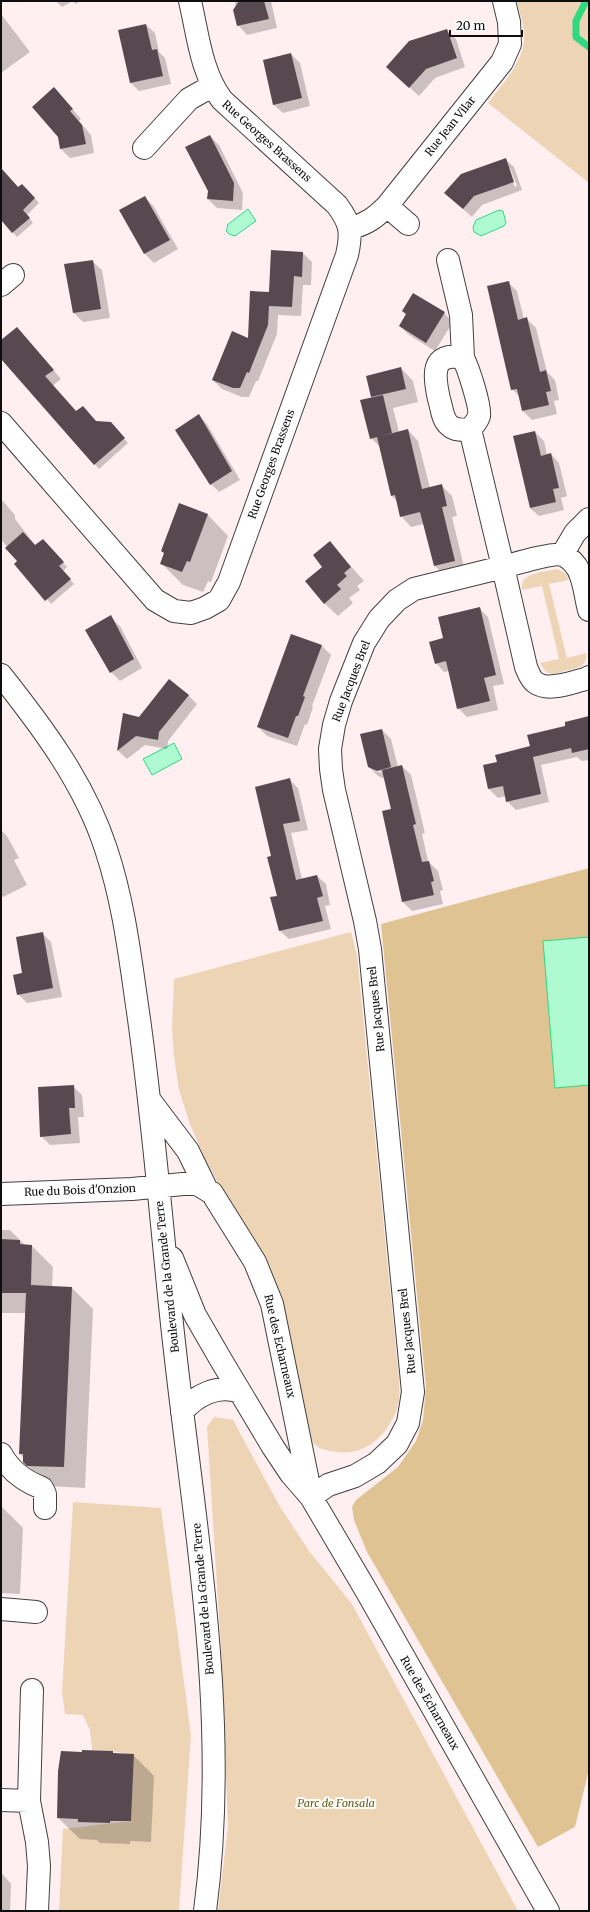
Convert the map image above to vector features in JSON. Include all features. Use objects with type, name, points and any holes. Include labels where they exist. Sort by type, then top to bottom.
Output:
[{"type":"street","name":"Rue Georges Brassens","points":[[1,423],[155,600],[174,610],[190,613],[205,608],[219,600],[229,582],[347,255],[351,228],[337,204],[222,100],[212,86],[206,69],[190,1]]},
{"type":"street","name":"Rue Jean Vilar","points":[[351,228],[364,225],[375,218],[387,206],[502,62],[510,44],[509,22],[504,1]]},
{"type":"street","points":[[144,148],[189,99],[212,86]]},
{"type":"street","points":[[387,206],[408,224]]},
{"type":"street","points":[[448,260],[461,315],[463,358],[467,366],[479,415],[476,423],[470,429],[458,430],[450,426],[444,419],[435,376],[436,367],[440,361],[448,357],[463,358]]},
{"type":"street","points":[[470,429],[526,667],[530,676],[536,683],[546,686],[557,686],[589,677]]},
{"type":"street","points":[[589,519],[575,533],[562,554],[571,559],[579,571],[589,610]]},
{"type":"street","name":"Rue Jacques Brel","points":[[311,1497],[328,1485],[355,1476],[376,1463],[397,1444],[408,1423],[413,1392],[370,949],[331,769],[330,749],[334,725],[341,702],[364,643],[378,618],[397,600],[414,589],[431,584],[562,554]]},
{"type":"street","name":"Boulevard de la Grande Terre","points":[[1,675],[54,744],[73,776],[105,845],[124,915],[151,1102],[158,1186],[182,1412],[206,1609],[214,1739],[213,1824],[205,1911]]},
{"type":"street","name":"Rue des Echarneaux","points":[[151,1102],[188,1151],[206,1188],[212,1193],[255,1262],[272,1304],[311,1497]]},
{"type":"street","points":[[158,1186],[197,1184],[206,1188]]},
{"type":"street","name":"Rue du Bois d'Onzion","points":[[1,1194],[158,1186]]},
{"type":"street","name":"Rue des Echarneaux","points":[[163,1236],[196,1315],[240,1392],[291,1474],[311,1497],[367,1592],[548,1911]]},
{"type":"street","points":[[182,1412],[189,1403],[200,1396],[219,1390],[230,1389],[240,1392]]},
{"type":"street","points":[[1,1454],[6,1463],[17,1475],[30,1484],[42,1488],[45,1494],[44,1508]]},
{"type":"street","points":[[1,1609],[36,1612]]},
{"type":"street","points":[[32,1690],[29,1801],[37,1842],[39,1866],[37,1911]]},
{"type":"street","points":[[1,1800],[29,1801]]},
{"type":"green space","points":[[517,1],[589,1],[589,183],[488,103],[513,70],[521,55],[524,42],[524,30]]},
{"type":"green space","points":[[557,569],[565,573],[569,580],[549,584],[567,658],[586,653],[586,659],[580,667],[553,674],[546,672],[540,663],[559,659],[542,586],[522,590],[522,584],[529,576],[540,572]]},
{"type":"green space","points":[[351,932],[357,955],[399,1380],[399,1399],[392,1420],[386,1430],[378,1438],[359,1450],[337,1452],[316,1446],[306,1435],[255,1252],[204,1157],[190,1124],[179,1090],[172,1029],[174,979]]},
{"type":"green space","name":"Parc de Fonsala","points":[[214,1417],[233,1420],[279,1505],[309,1551],[352,1604],[518,1911],[218,1911],[228,1826],[221,1648],[207,1427]]},
{"type":"green space","points":[[73,1502],[161,1508],[191,1735],[179,1911],[59,1911],[63,1829],[131,1821],[134,1755],[113,1751],[92,1750],[90,1730],[83,1715],[65,1714],[62,1692]]},
{"type":"shaded area","points":[[248,209],[256,221],[235,236],[229,234],[226,231],[227,225]]},
{"type":"shaded area","points":[[499,210],[503,211],[506,223],[504,226],[481,236],[474,232],[473,227],[476,220]]},
{"type":"shaded area","points":[[174,743],[182,759],[152,775],[143,759]]},
{"type":"shaded area","points":[[589,868],[589,1769],[575,1827],[538,1847],[367,1552],[354,1520],[352,1507],[356,1500],[398,1467],[416,1441],[423,1420],[426,1387],[381,924]]},
{"type":"shaded area","points":[[589,937],[589,1085],[555,1088],[543,941]]},
{"type":"building","points":[[239,1],[264,1],[269,19],[237,26],[233,10]]},
{"type":"building","points":[[146,24],[152,50],[157,49],[163,76],[130,83],[118,30]]},
{"type":"building","points":[[447,29],[457,58],[426,69],[409,88],[386,67],[409,41]]},
{"type":"building","points":[[291,53],[302,98],[273,105],[263,60]]},
{"type":"building","points":[[54,87],[73,109],[70,111],[82,125],[86,144],[60,149],[58,137],[32,107]]},
{"type":"building","points":[[210,135],[234,183],[233,201],[207,199],[208,191],[185,147]]},
{"type":"building","points":[[506,158],[514,182],[474,196],[463,209],[444,193],[461,174]]},
{"type":"building","points":[[1,168],[18,187],[22,184],[35,198],[23,210],[30,218],[12,233],[1,220]]},
{"type":"building","points":[[145,196],[170,240],[144,254],[119,210]]},
{"type":"building","points":[[271,250],[303,252],[302,277],[294,276],[292,307],[269,306],[268,325],[249,373],[247,372],[240,388],[233,388],[212,380],[232,331],[248,338],[250,291],[269,292]]},
{"type":"building","points":[[93,260],[101,309],[73,313],[64,264]]},
{"type":"building","points":[[509,281],[518,320],[527,317],[540,372],[546,370],[551,391],[546,392],[549,405],[522,411],[517,389],[511,390],[487,286]]},
{"type":"building","points":[[413,293],[445,312],[426,343],[399,326],[406,314],[402,311]]},
{"type":"building","points":[[17,327],[54,370],[45,376],[76,411],[83,406],[96,421],[111,422],[125,438],[94,465],[1,359],[1,340]]},
{"type":"building","points":[[401,367],[406,389],[371,397],[366,376]]},
{"type":"building","points":[[383,395],[392,433],[378,437],[408,429],[422,489],[442,484],[447,506],[442,507],[455,561],[434,566],[420,512],[400,517],[395,495],[391,496],[377,437],[370,439],[360,400]]},
{"type":"building","points":[[199,414],[232,471],[210,485],[175,430]]},
{"type":"building","points":[[535,431],[541,456],[551,453],[559,488],[553,489],[556,502],[530,508],[513,436]]},
{"type":"building","points":[[179,503],[208,514],[190,562],[187,561],[182,572],[160,564],[164,553],[161,551]]},
{"type":"building","points":[[23,532],[35,545],[43,539],[64,562],[59,566],[71,579],[45,601],[14,564],[17,561],[5,548]]},
{"type":"building","points":[[330,541],[351,567],[344,573],[347,576],[337,585],[341,589],[324,604],[305,581],[322,567],[313,555]]},
{"type":"building","points":[[480,607],[496,675],[484,678],[490,701],[457,709],[446,661],[435,664],[429,642],[443,638],[438,617]]},
{"type":"building","points":[[111,615],[134,659],[110,673],[85,630]]},
{"type":"building","points":[[291,634],[322,645],[303,696],[305,697],[288,738],[257,727]]},
{"type":"building","points":[[169,679],[189,695],[159,732],[158,740],[136,736],[117,751],[123,713],[139,717]]},
{"type":"building","points":[[589,716],[589,749],[572,753],[571,748],[533,757],[541,794],[506,802],[503,786],[488,789],[483,765],[497,762],[495,755],[530,746],[527,735],[565,726],[565,722]]},
{"type":"building","points":[[382,729],[391,767],[377,771],[368,767],[360,734]]},
{"type":"building","points":[[402,765],[416,824],[413,825],[422,862],[429,861],[434,881],[431,882],[434,895],[402,902],[382,811],[391,809],[382,770]]},
{"type":"building","points":[[290,778],[300,821],[283,824],[296,880],[317,875],[323,896],[317,898],[323,921],[279,931],[270,897],[277,896],[267,857],[271,856],[255,787]]},
{"type":"building","points":[[43,932],[53,988],[17,995],[13,975],[22,973],[16,937]]},
{"type":"building","points":[[74,1085],[75,1108],[69,1108],[71,1134],[40,1137],[38,1087]]},
{"type":"building","points":[[1,1239],[20,1240],[20,1244],[32,1245],[31,1285],[72,1287],[64,1467],[27,1466],[23,1462],[23,1454],[19,1454],[26,1293],[1,1293]]},
{"type":"building","points":[[82,1750],[113,1751],[113,1753],[134,1754],[131,1821],[110,1821],[110,1823],[78,1822],[78,1819],[57,1818],[58,1771],[61,1751],[82,1752]]},
{"type":"waterway","points":[[586,1],[576,21],[576,37],[589,47]]}]
